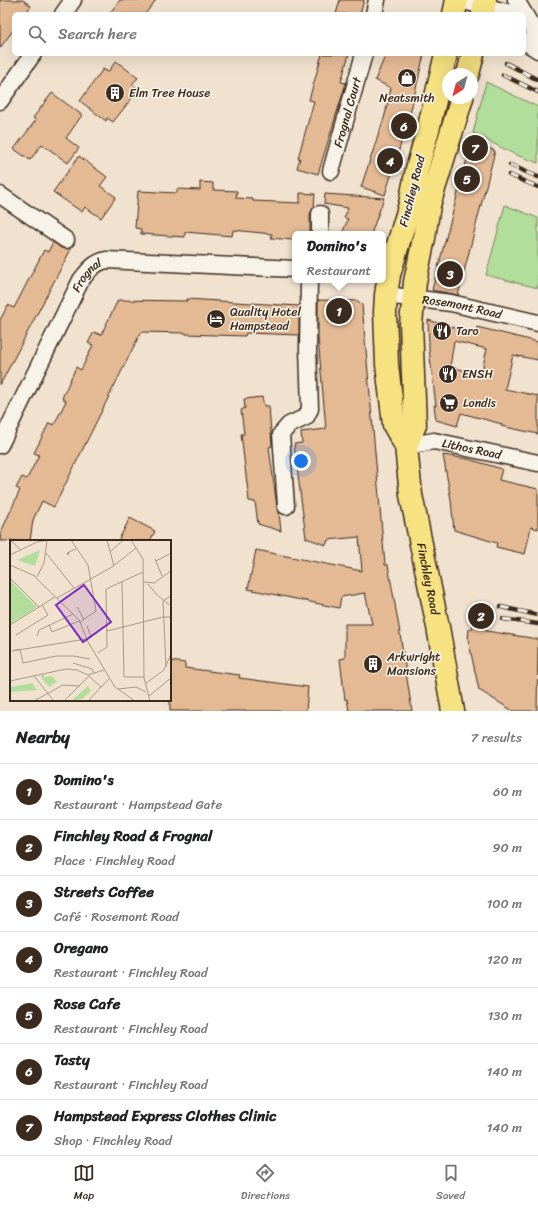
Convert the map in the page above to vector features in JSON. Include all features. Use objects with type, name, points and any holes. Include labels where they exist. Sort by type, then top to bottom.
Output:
[{"type":"highway","points":[[455,12],[459,0]]},
{"type":"highway","name":"Finchley Road","points":[[446,56],[429,126],[417,168],[410,204],[386,282],[387,364],[394,425],[406,446],[411,495],[453,711]]},
{"type":"highway","points":[[470,68],[472,56]]},
{"type":"highway","name":"Finchley Road","points":[[406,446],[415,426],[411,324],[412,298],[430,205],[460,104]]},
{"type":"street","points":[[64,12],[73,0]]},
{"type":"street","points":[[374,12],[377,0]]},
{"type":"street","points":[[459,0],[480,8],[503,12]]},
{"type":"street","points":[[516,0],[521,12]]},
{"type":"street","points":[[529,31],[538,50]]},
{"type":"street","points":[[0,101],[32,56]]},
{"type":"street","name":"Frognal Court","points":[[331,171],[363,56]]},
{"type":"street","points":[[0,195],[66,240]]},
{"type":"street","points":[[320,214],[320,231]]},
{"type":"street","name":"Frognal","points":[[0,445],[81,280],[98,262],[106,260],[292,269]]},
{"type":"street","name":"Rosemont Road","points":[[386,282],[412,298],[451,303],[538,323]]},
{"type":"street","points":[[286,506],[281,434],[289,425],[306,417],[310,409],[308,350],[309,283]]},
{"type":"street","name":"Lithos Road","points":[[406,446],[434,441],[538,463]]},
{"type":"green space","points":[[486,82],[538,107],[538,163],[514,154],[473,133]]},
{"type":"green space","points":[[505,205],[538,218],[538,288],[486,275]]},
{"type":"building","points":[[0,0],[23,0],[31,6],[26,12],[12,12],[12,32],[0,48]]},
{"type":"building","points":[[120,0],[156,0],[147,12],[111,12]]},
{"type":"building","points":[[340,0],[364,0],[361,12],[337,12]]},
{"type":"building","points":[[321,56],[348,56],[341,82],[346,83],[318,174],[297,168],[300,158],[298,158],[314,101],[309,100]]},
{"type":"building","points":[[385,56],[424,56],[410,114],[385,195],[361,187],[385,115],[391,88],[375,80]]},
{"type":"building","name":"Elm Tree House","points":[[116,61],[138,78],[132,84],[139,89],[113,122],[107,118],[106,121],[80,101],[103,69],[108,72]]},
{"type":"building","points":[[52,93],[82,115],[66,138],[79,148],[68,163],[42,144],[30,160],[14,149],[36,120],[33,118]]},
{"type":"building","points":[[472,140],[495,151],[458,295],[432,290]]},
{"type":"building","points":[[79,156],[107,177],[100,186],[116,197],[101,218],[85,207],[82,212],[53,192]]},
{"type":"building","points":[[200,182],[213,183],[213,190],[237,191],[236,198],[253,199],[253,201],[300,203],[300,193],[315,194],[314,207],[310,214],[310,231],[292,231],[292,240],[271,238],[272,234],[233,230],[232,236],[185,232],[185,237],[141,234],[141,229],[135,228],[138,191],[177,193],[177,189],[200,190]]},
{"type":"building","points":[[325,194],[384,198],[372,231],[343,231],[348,219],[344,218],[348,208],[324,204]]},
{"type":"building","points":[[53,242],[61,248],[71,249],[0,385],[0,320],[8,305],[14,308],[44,250],[48,252]]},
{"type":"building","points":[[187,299],[299,306],[299,335],[246,333],[245,336],[141,332],[54,507],[42,501],[33,520],[30,540],[0,541],[1,532],[20,490],[16,488],[22,477],[27,479],[39,455],[34,453],[49,423],[54,425],[66,401],[62,398],[76,367],[81,370],[93,345],[88,343],[94,332],[101,335],[118,300],[187,301]]},
{"type":"building","points":[[318,300],[358,301],[362,305],[385,565],[388,565],[412,711],[349,711],[347,699],[345,700],[340,659],[345,658],[345,624],[372,624],[365,593],[341,597],[339,608],[248,589],[256,550],[362,571],[359,537],[328,540],[326,545],[306,538],[294,444],[302,443],[301,432],[326,429],[318,338]]},
{"type":"building","points":[[428,320],[475,334],[477,327],[538,342],[538,360],[513,355],[505,389],[538,396],[538,434],[501,426],[502,424],[461,413],[457,426],[436,420],[434,405],[436,406],[429,349]],"holes":[[[454,341],[487,349],[481,374],[450,367]]]},
{"type":"building","points":[[262,397],[264,406],[269,406],[272,446],[269,447],[281,531],[258,524],[255,502],[249,501],[241,434],[244,434],[241,410],[245,408],[244,399]]},
{"type":"building","points":[[443,455],[468,459],[502,469],[499,480],[538,489],[538,529],[531,527],[525,554],[496,547],[497,543],[454,530],[451,500]]},
{"type":"building","points":[[130,518],[155,531],[150,540],[119,540]]},
{"type":"building","points":[[475,602],[491,605],[486,631],[538,639],[537,711],[513,711],[479,690],[468,639],[469,629],[472,629]]},
{"type":"building","points":[[171,661],[185,663],[185,668],[240,675],[239,678],[308,687],[306,711],[170,711]]},
{"type":"railway","points":[[506,63],[538,80]]},
{"type":"railway","points":[[503,75],[538,92]]},
{"type":"railway","points":[[510,165],[538,177]]},
{"type":"railway","points":[[509,175],[538,187]]},
{"type":"railway","points":[[501,607],[538,615]]},
{"type":"railway","points":[[503,619],[538,624]]},
{"type":"place","name":"Neatsmith","points":[[407,78]]},
{"type":"place","name":"Elm Tree House","points":[[115,93]]},
{"type":"place","name":"Tasty","points":[[404,126]]},
{"type":"place","name":"Hampstead Express Clothes Clinic","points":[[475,148]]},
{"type":"place","name":"Oregano","points":[[390,161]]},
{"type":"place","name":"Rose Cafe","points":[[467,179]]},
{"type":"place","name":"Streets Coffee","points":[[450,274]]},
{"type":"place","name":"Domino's","points":[[339,311]]},
{"type":"place","name":"Quality Hotel Hampstead","points":[[216,319]]},
{"type":"place","name":"Taro","points":[[442,331]]},
{"type":"place","name":"ENSH","points":[[448,374]]},
{"type":"place","name":"Londis","points":[[449,403]]},
{"type":"place","name":"Finchley Road & Frognal","points":[[481,616]]},
{"type":"place","name":"Arkwright Mansions","points":[[373,664]]}]
